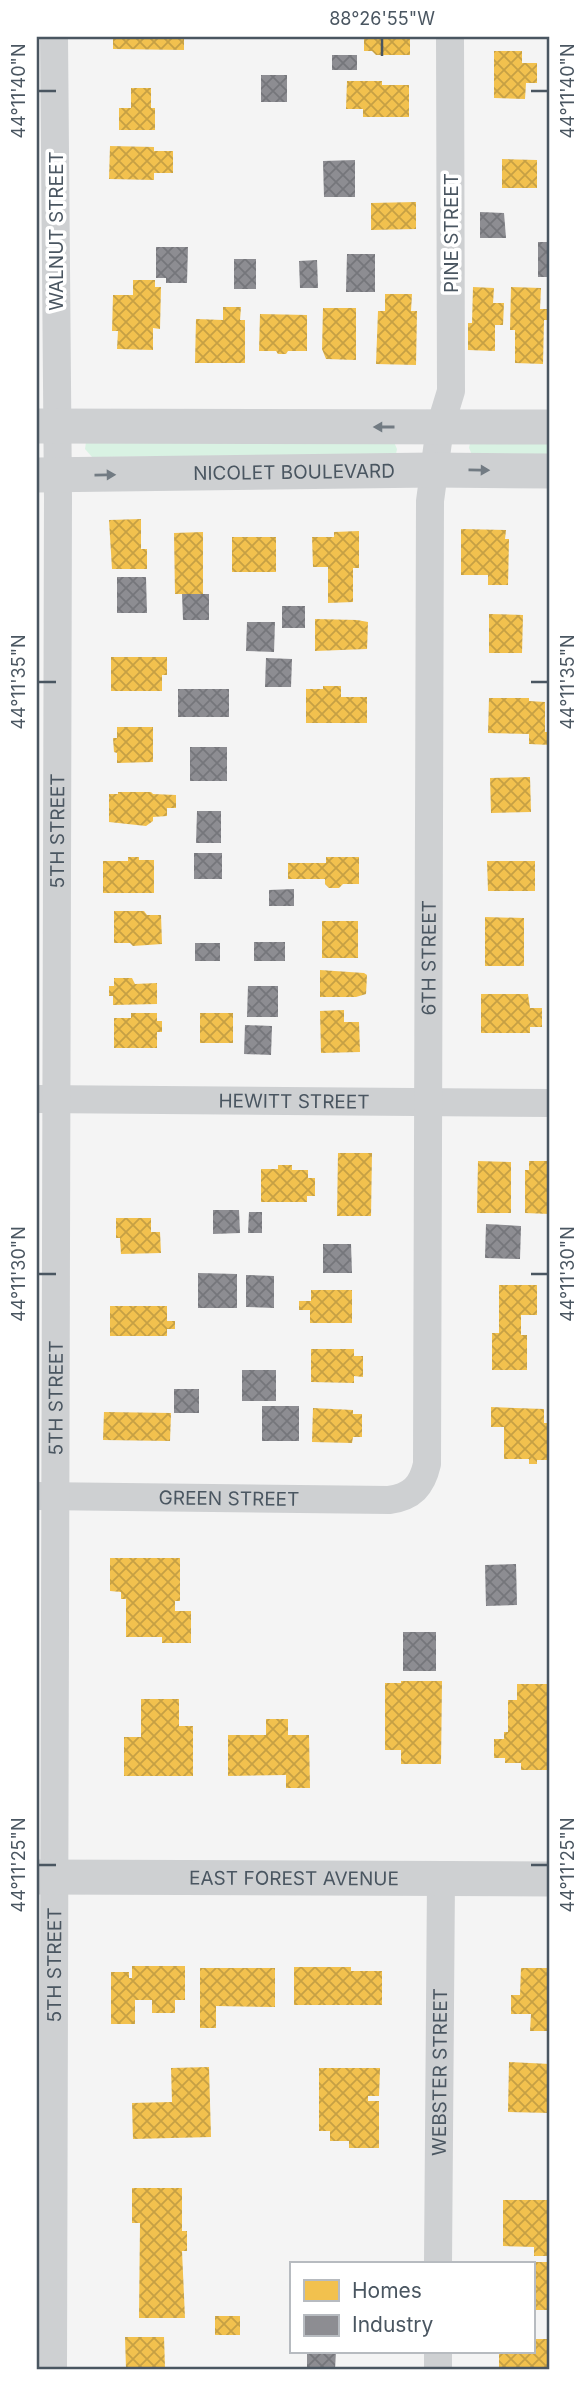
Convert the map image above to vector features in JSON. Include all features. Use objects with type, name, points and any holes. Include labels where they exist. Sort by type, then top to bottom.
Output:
[{"type":"street","name":"WALNUT STREET","points":[[47,426],[54,37]]},
{"type":"street","name":"PINE STREET","points":[[440,427],[451,391],[450,37]]},
{"type":"street","points":[[47,426],[550,427]]},
{"type":"street","name":"5TH STREET","points":[[47,426],[46,1877],[53,2369]]},
{"type":"street","name":"6TH STREET","points":[[418,1488],[424,1478],[427,1464],[430,501],[440,427]]},
{"type":"street","name":"NICOLET BOULEVARD","points":[[47,476],[433,470],[550,471]]},
{"type":"street","name":"HEWITT STREET","points":[[47,1099],[550,1103]]},
{"type":"street","name":"GREEN STREET","points":[[46,1496],[389,1500],[401,1498],[418,1488]]},
{"type":"street","name":"EAST FOREST AVENUE","points":[[46,1877],[550,1879]]},
{"type":"street","name":"WEBSTER STREET","points":[[438,2262],[441,1879]]},
{"type":"green space","points":[[550,439],[550,458],[472,455],[469,448],[470,443]]},
{"type":"green space","points":[[86,442],[394,442],[397,449],[396,454],[92,457],[85,449]]},
{"type":"building: Homes","points":[[113,37],[184,37],[184,50],[113,49]]},
{"type":"building: Homes","points":[[364,37],[410,37],[410,55],[376,55],[372,51],[364,51]]},
{"type":"building: Homes","points":[[494,51],[522,51],[522,63],[537,63],[537,83],[526,83],[525,99],[494,98]]},
{"type":"building: Homes","points":[[347,81],[382,81],[382,85],[409,85],[409,117],[363,117],[363,109],[346,109]]},
{"type":"building: Homes","points":[[131,88],[151,88],[155,130],[119,130],[119,108],[131,108]]},
{"type":"building: Homes","points":[[110,146],[154,147],[154,151],[173,151],[173,173],[154,173],[154,180],[109,179]]},
{"type":"building: Homes","points":[[502,159],[537,160],[537,188],[502,188]]},
{"type":"building: Homes","points":[[416,202],[416,229],[371,230],[371,203]]},
{"type":"building: Homes","points":[[133,280],[155,280],[155,287],[161,287],[160,329],[153,328],[153,350],[117,349],[118,331],[112,331],[113,295],[133,295]]},
{"type":"building: Homes","points":[[473,287],[494,288],[493,303],[504,303],[503,325],[495,325],[495,351],[468,350],[468,323],[472,323]]},
{"type":"building: Homes","points":[[511,287],[541,288],[540,309],[549,309],[549,320],[544,320],[543,364],[515,363],[515,330],[510,330]]},
{"type":"building: Homes","points":[[385,294],[412,294],[411,311],[417,311],[416,365],[376,364],[378,311],[385,311]]},
{"type":"building: Homes","points":[[223,307],[241,307],[240,320],[245,320],[245,363],[195,363],[196,319],[223,320]]},
{"type":"building: Homes","points":[[323,308],[356,308],[356,360],[326,359],[322,349]]},
{"type":"building: Homes","points":[[260,314],[307,315],[307,351],[278,354],[276,351],[259,351]]},
{"type":"building: Homes","points":[[141,519],[141,549],[147,549],[147,569],[112,569],[109,520]]},
{"type":"building: Homes","points":[[461,529],[506,530],[505,539],[509,539],[508,585],[488,585],[488,575],[461,575]]},
{"type":"building: Homes","points":[[359,531],[359,568],[353,568],[353,602],[328,603],[328,567],[313,567],[312,537],[334,537],[334,532]]},
{"type":"building: Homes","points":[[203,532],[203,594],[175,594],[174,533]]},
{"type":"building: Homes","points":[[232,537],[276,537],[276,572],[232,572]]},
{"type":"building: Homes","points":[[489,614],[523,615],[522,653],[489,653]]},
{"type":"building: Homes","points":[[315,619],[368,622],[367,649],[315,651]]},
{"type":"building: Homes","points":[[111,657],[167,657],[167,675],[162,675],[162,691],[111,691]]},
{"type":"building: Homes","points":[[323,686],[341,686],[341,697],[367,697],[367,723],[306,723],[306,689],[323,689]]},
{"type":"building: Homes","points":[[489,698],[529,698],[529,701],[545,702],[545,732],[550,732],[550,745],[529,744],[529,734],[488,733]]},
{"type":"building: Homes","points":[[117,727],[153,727],[153,762],[117,763],[113,738],[117,738]]},
{"type":"building: Homes","points":[[530,777],[531,812],[491,813],[490,778]]},
{"type":"building: Homes","points":[[118,792],[176,795],[176,808],[167,808],[167,816],[153,817],[153,821],[146,826],[109,822],[109,794]]},
{"type":"building: Homes","points":[[128,857],[154,860],[154,893],[103,893],[103,861],[128,861]]},
{"type":"building: Homes","points":[[326,857],[359,857],[359,884],[343,884],[339,888],[329,888],[325,879],[288,879],[288,863],[326,863]]},
{"type":"building: Homes","points":[[487,861],[535,861],[535,891],[488,891]]},
{"type":"building: Homes","points":[[114,911],[144,911],[147,915],[161,915],[162,944],[133,946],[130,943],[114,943]]},
{"type":"building: Homes","points":[[485,917],[524,918],[524,966],[485,966]]},
{"type":"building: Homes","points":[[322,921],[358,921],[358,958],[322,958]]},
{"type":"building: Homes","points":[[320,970],[364,973],[367,975],[366,994],[356,997],[320,997]]},
{"type":"building: Homes","points":[[114,978],[132,978],[135,984],[157,983],[157,1004],[113,1005],[109,986],[114,986]]},
{"type":"building: Homes","points":[[481,994],[528,994],[530,1008],[542,1008],[542,1027],[530,1027],[530,1033],[481,1033]]},
{"type":"building: Homes","points":[[344,1010],[344,1022],[359,1022],[360,1052],[321,1053],[320,1011]]},
{"type":"building: Homes","points":[[131,1013],[157,1013],[157,1021],[162,1021],[162,1032],[157,1032],[157,1048],[114,1048],[114,1018],[131,1018]]},
{"type":"building: Homes","points":[[200,1013],[233,1013],[233,1043],[200,1043]]},
{"type":"building: Homes","points":[[338,1153],[372,1153],[371,1216],[337,1216]]},
{"type":"building: Homes","points":[[478,1161],[511,1162],[511,1213],[477,1213]]},
{"type":"building: Homes","points":[[529,1161],[550,1161],[550,1214],[525,1213],[525,1170],[529,1170]]},
{"type":"building: Homes","points":[[278,1165],[292,1165],[292,1170],[308,1170],[308,1178],[315,1178],[315,1196],[307,1196],[307,1202],[261,1202],[261,1169],[278,1169]]},
{"type":"building: Homes","points":[[116,1218],[151,1218],[151,1232],[160,1232],[161,1253],[121,1254],[120,1238],[116,1238]]},
{"type":"building: Homes","points":[[499,1285],[537,1285],[537,1315],[521,1315],[521,1335],[527,1335],[527,1370],[492,1370],[492,1333],[499,1333]]},
{"type":"building: Homes","points":[[311,1290],[352,1290],[352,1323],[310,1323],[310,1310],[299,1310],[299,1301],[311,1301]]},
{"type":"building: Homes","points":[[110,1306],[167,1306],[167,1321],[175,1321],[175,1329],[167,1329],[167,1336],[110,1336]]},
{"type":"building: Homes","points":[[311,1349],[354,1349],[354,1356],[363,1356],[363,1377],[354,1376],[354,1383],[311,1382]]},
{"type":"building: Homes","points":[[491,1407],[544,1409],[544,1423],[550,1423],[550,1460],[537,1460],[537,1464],[529,1464],[529,1459],[504,1459],[504,1427],[491,1427]]},
{"type":"building: Homes","points":[[313,1408],[353,1410],[353,1414],[362,1414],[362,1437],[353,1437],[352,1443],[312,1442]]},
{"type":"building: Homes","points":[[104,1412],[171,1413],[170,1441],[103,1440]]},
{"type":"building: Homes","points":[[110,1558],[180,1558],[180,1601],[175,1601],[175,1611],[191,1611],[191,1643],[162,1643],[162,1637],[126,1637],[126,1599],[121,1599],[121,1592],[110,1591]]},
{"type":"building: Homes","points":[[442,1681],[441,1764],[401,1764],[401,1750],[385,1750],[385,1683]]},
{"type":"building: Homes","points":[[517,1684],[550,1684],[550,1770],[521,1770],[521,1763],[505,1763],[505,1758],[494,1758],[494,1739],[504,1739],[504,1732],[508,1732],[508,1700],[517,1700]]},
{"type":"building: Homes","points":[[141,1699],[179,1699],[179,1726],[193,1726],[193,1776],[124,1776],[124,1737],[141,1737]]},
{"type":"building: Homes","points":[[266,1719],[288,1719],[288,1735],[309,1735],[310,1788],[286,1788],[286,1775],[228,1776],[228,1735],[266,1735]]},
{"type":"building: Homes","points":[[132,1966],[185,1966],[185,2000],[175,2000],[175,2013],[152,2013],[152,2000],[135,2000],[135,2024],[111,2024],[111,1972],[129,1972],[129,1978],[132,1978]]},
{"type":"building: Homes","points":[[294,1967],[351,1967],[351,1971],[382,1971],[382,2005],[294,2005]]},
{"type":"building: Homes","points":[[200,1968],[275,1968],[275,2007],[216,2006],[216,2028],[200,2028]]},
{"type":"building: Homes","points":[[521,1968],[550,1968],[550,2031],[530,2031],[531,2014],[511,2014],[511,1995],[520,1995]]},
{"type":"building: Homes","points":[[509,2062],[550,2064],[550,2113],[508,2112]]},
{"type":"building: Homes","points":[[209,2067],[211,2137],[133,2139],[132,2103],[172,2102],[171,2068]]},
{"type":"building: Homes","points":[[319,2068],[380,2068],[379,2096],[368,2096],[368,2101],[379,2101],[379,2148],[349,2148],[349,2141],[330,2141],[330,2131],[319,2131]]},
{"type":"building: Homes","points":[[132,2188],[182,2188],[182,2231],[187,2231],[187,2251],[182,2251],[185,2318],[139,2318],[140,2223],[132,2223]]},
{"type":"building: Homes","points":[[503,2200],[550,2200],[549,2256],[534,2256],[534,2247],[503,2246]]},
{"type":"building: Homes","points":[[534,2262],[550,2262],[550,2310],[534,2310]]},
{"type":"building: Homes","points":[[215,2316],[240,2316],[240,2335],[215,2335]]},
{"type":"building: Homes","points":[[125,2337],[164,2337],[165,2369],[126,2369]]},
{"type":"building: Homes","points":[[534,2339],[550,2339],[550,2369],[499,2369],[499,2354],[534,2354]]},
{"type":"building: Industry","points":[[332,55],[357,55],[357,70],[332,70]]},
{"type":"building: Industry","points":[[261,75],[287,75],[287,102],[261,102]]},
{"type":"building: Industry","points":[[355,160],[355,197],[324,197],[323,161]]},
{"type":"building: Industry","points":[[480,212],[504,213],[506,238],[480,238]]},
{"type":"building: Industry","points":[[538,242],[550,242],[550,277],[538,277]]},
{"type":"building: Industry","points":[[156,247],[188,247],[187,283],[166,283],[166,278],[156,278]]},
{"type":"building: Industry","points":[[347,254],[375,254],[375,292],[346,292]]},
{"type":"building: Industry","points":[[234,259],[256,259],[256,289],[234,289]]},
{"type":"building: Industry","points":[[317,260],[318,288],[300,288],[299,261]]},
{"type":"building: Industry","points":[[117,577],[146,577],[147,613],[117,613]]},
{"type":"building: Industry","points":[[182,594],[209,594],[209,620],[183,620]]},
{"type":"building: Industry","points":[[282,606],[305,606],[305,628],[282,628]]},
{"type":"building: Industry","points":[[247,622],[275,622],[274,652],[246,651]]},
{"type":"building: Industry","points":[[266,658],[292,659],[291,687],[265,687]]},
{"type":"building: Industry","points":[[178,689],[229,689],[229,717],[178,717]]},
{"type":"building: Industry","points":[[190,747],[227,747],[227,781],[190,781]]},
{"type":"building: Industry","points":[[197,811],[221,811],[221,843],[196,843]]},
{"type":"building: Industry","points":[[194,853],[222,853],[222,879],[194,879]]},
{"type":"building: Industry","points":[[294,889],[294,906],[269,906],[269,890]]},
{"type":"building: Industry","points":[[254,942],[285,942],[285,961],[254,961]]},
{"type":"building: Industry","points":[[195,943],[220,943],[220,961],[195,961]]},
{"type":"building: Industry","points":[[248,986],[278,986],[278,1017],[247,1017]]},
{"type":"building: Industry","points":[[245,1025],[272,1026],[271,1055],[244,1054]]},
{"type":"building: Industry","points":[[213,1210],[239,1210],[240,1233],[213,1234]]},
{"type":"building: Industry","points":[[249,1212],[262,1212],[262,1233],[248,1233]]},
{"type":"building: Industry","points":[[486,1224],[521,1226],[520,1259],[485,1258]]},
{"type":"building: Industry","points":[[323,1244],[351,1244],[352,1273],[323,1273]]},
{"type":"building: Industry","points":[[198,1273],[237,1274],[237,1308],[198,1308]]},
{"type":"building: Industry","points":[[246,1275],[274,1276],[274,1308],[246,1307]]},
{"type":"building: Industry","points":[[242,1370],[276,1370],[276,1401],[242,1401]]},
{"type":"building: Industry","points":[[174,1389],[199,1389],[199,1413],[174,1413]]},
{"type":"building: Industry","points":[[262,1406],[299,1406],[299,1441],[262,1441]]},
{"type":"building: Industry","points":[[516,1564],[517,1605],[486,1606],[485,1565]]},
{"type":"building: Industry","points":[[403,1632],[436,1632],[436,1671],[403,1671]]},
{"type":"building: Industry","points":[[307,2354],[336,2354],[335,2369],[307,2369]]}]
